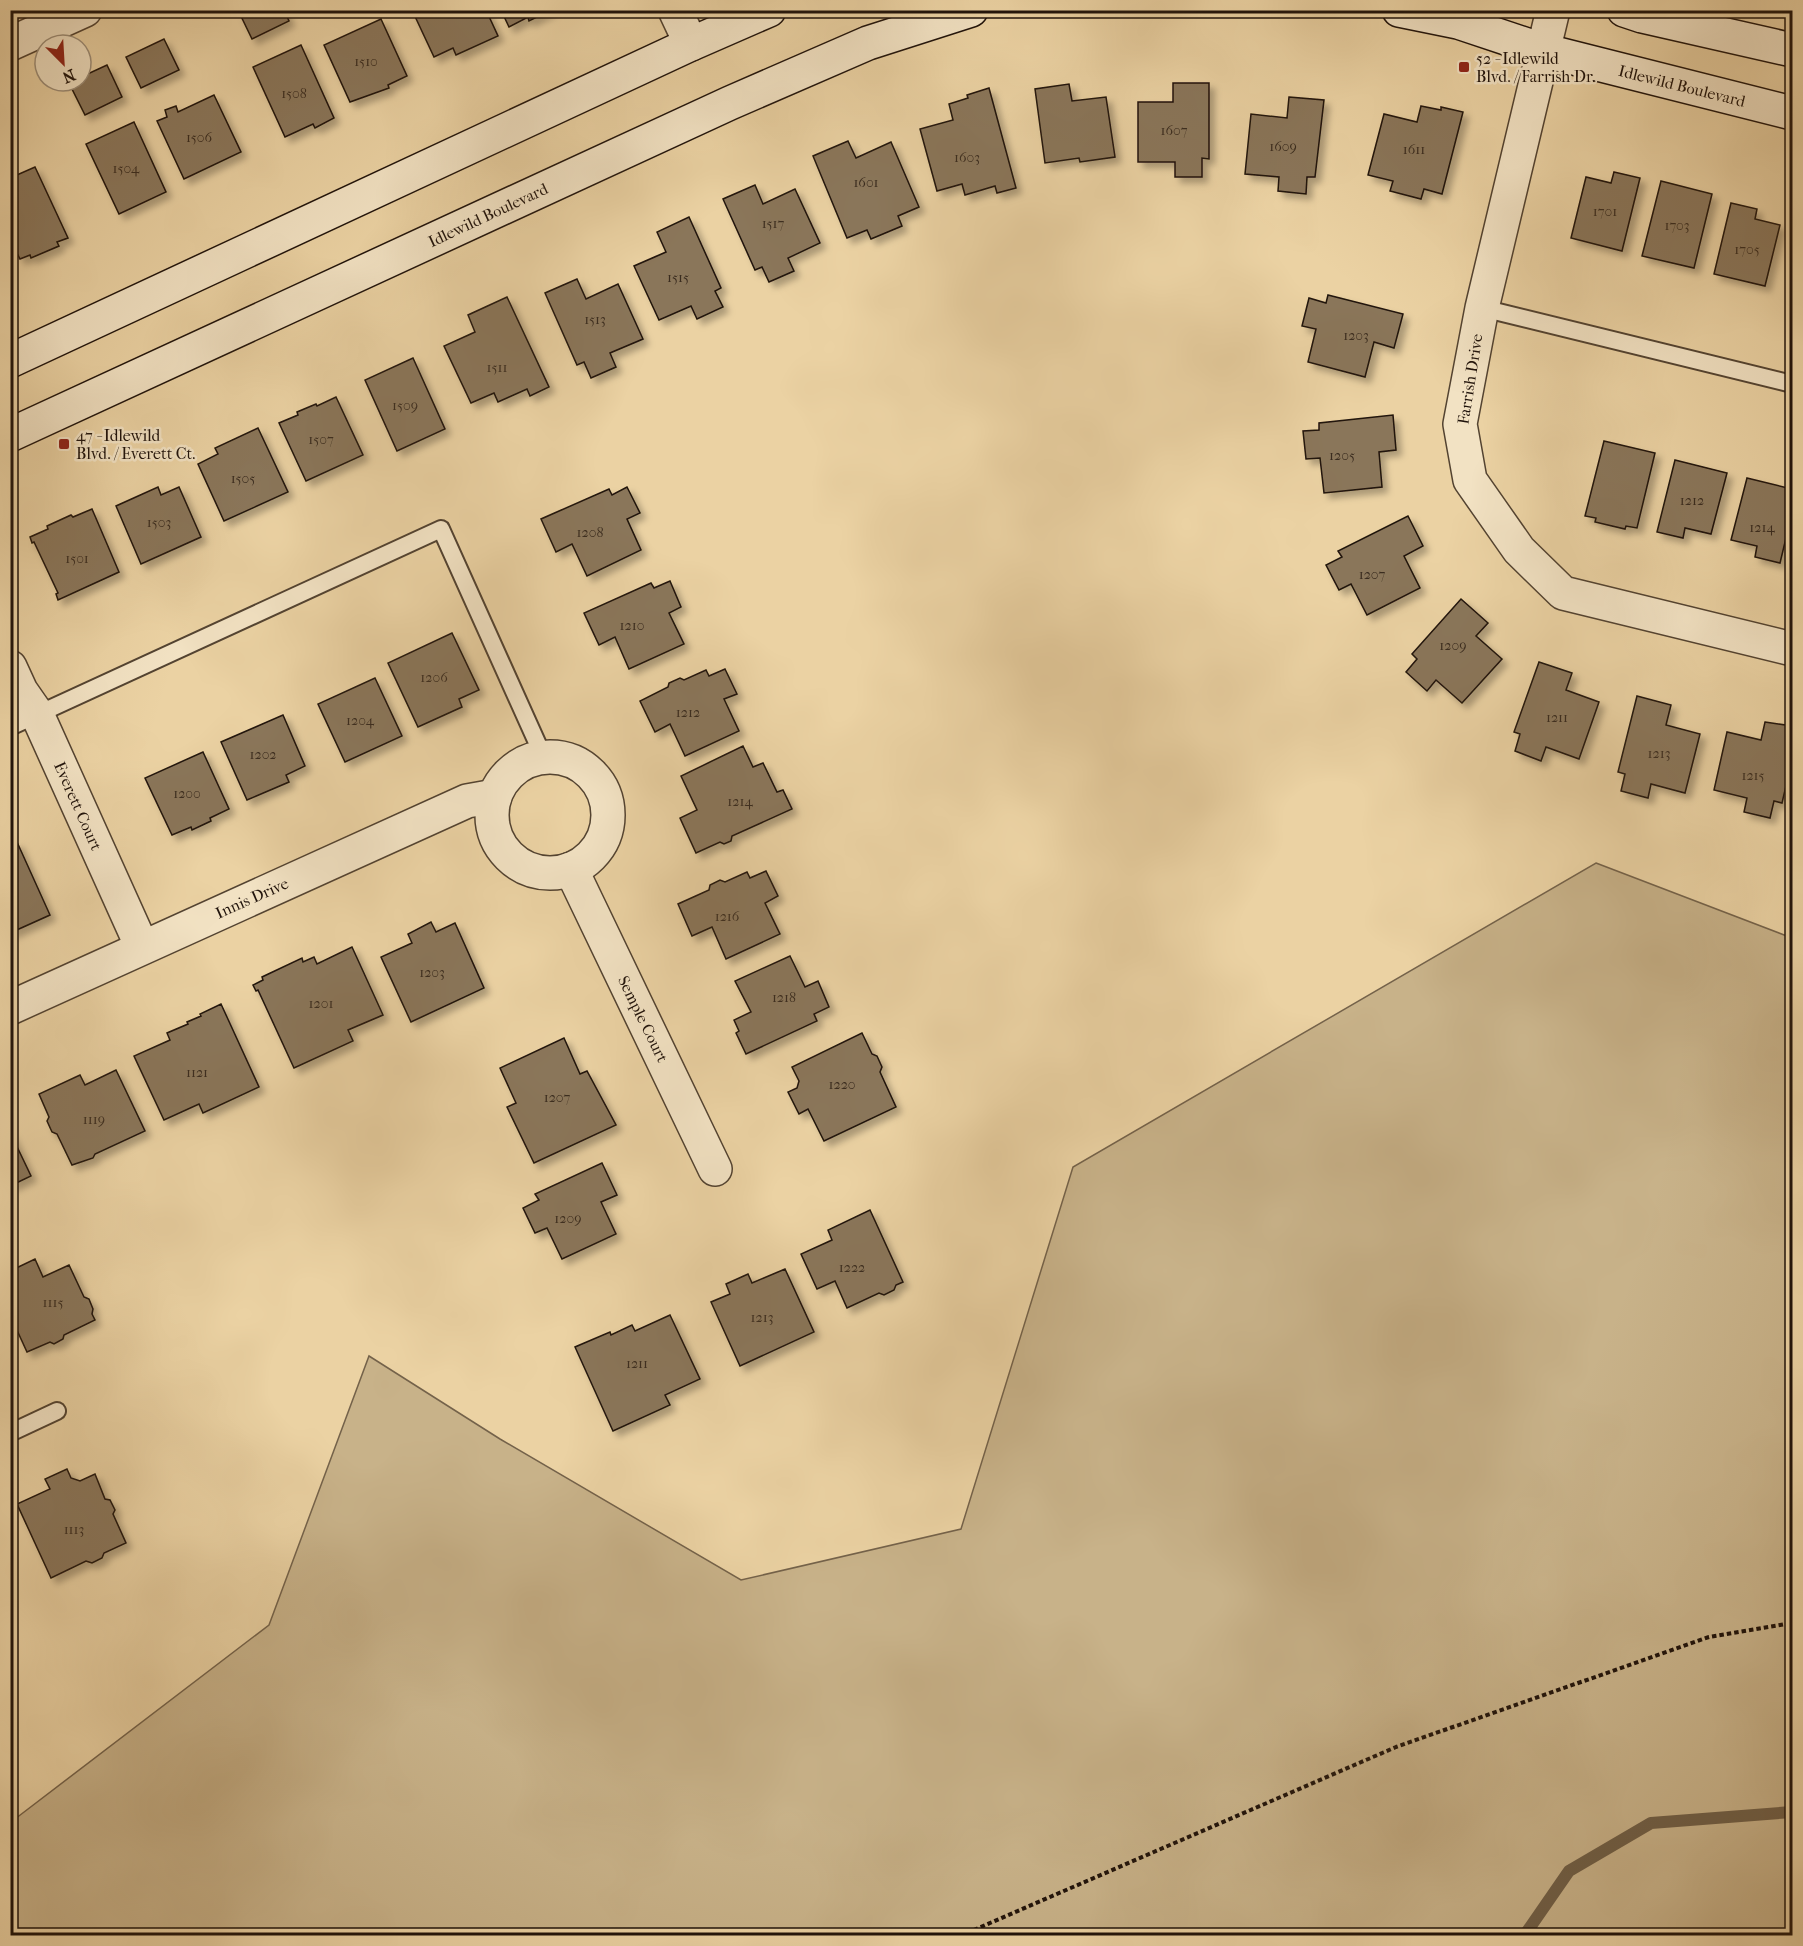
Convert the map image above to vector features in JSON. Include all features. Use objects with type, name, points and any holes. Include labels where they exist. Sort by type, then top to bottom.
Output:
[{"type":"street","points":[[10,44],[86,10]]},
{"type":"street","points":[[675,10],[691,44]]},
{"type":"street","points":[[10,361],[691,44],[770,10]]},
{"type":"street","name":"Idlewild Boulevard","points":[[10,435],[730,103],[868,43],[971,10]]},
{"type":"street","name":"Idlewild Boulevard","points":[[1399,10],[1458,22],[1542,50],[1792,113]]},
{"type":"street","name":"Farrish Drive","points":[[1553,10],[1482,308],[1460,424],[1470,480],[1519,550],[1563,593],[1792,649]]},
{"type":"street","points":[[1624,10],[1792,50]]},
{"type":"street","name":"Everett Court","points":[[10,667],[21,691],[24,720],[142,947]]},
{"type":"street","points":[[544,758],[563,759],[580,765],[594,777],[604,792],[608,811],[607,829],[599,846],[587,860],[571,869],[553,873],[534,871],[517,863],[504,850],[495,834],[492,815],[495,796],[503,782],[514,770],[528,762],[544,758]]},
{"type":"street","name":"Innis Drive","points":[[10,1008],[467,801],[495,796]]},
{"type":"street","name":"Semple Court","points":[[571,869],[715,1169]]},
{"type":"lane","points":[[1482,308],[1792,384]]},
{"type":"lane","points":[[24,720],[441,529],[544,758]]},
{"type":"lane","points":[[10,1433],[57,1411]]},
{"type":"path","points":[[960,1935],[1396,1747],[1710,1637],[1792,1623]]},
{"type":"shaded area","points":[[1596,863],[1792,938],[1792,1935],[11,1935],[11,1822],[269,1625],[369,1356],[500,1439],[741,1580],[961,1529],[1073,1167]]},
{"type":"building","points":[[238,10],[284,10],[289,21],[252,39]]},
{"type":"building","points":[[412,10],[486,10],[498,36],[456,55],[453,48],[434,57]]},
{"type":"building","points":[[501,10],[551,10],[529,21],[528,17],[509,27]]},
{"type":"building","points":[[381,19],[407,76],[388,85],[389,88],[350,102],[324,45]]},
{"type":"building","points":[[164,39],[179,70],[141,88],[126,57]]},
{"type":"building","points":[[301,45],[334,118],[315,128],[313,124],[285,137],[253,67]]},
{"type":"building","points":[[107,65],[122,97],[85,115],[74,93],[93,93],[93,71]]},
{"type":"building","points":[[1173,83],[1209,83],[1209,159],[1202,158],[1202,177],[1175,177],[1175,162],[1138,162],[1138,102],[1173,102]]},
{"type":"building","points":[[1069,84],[1072,101],[1106,97],[1115,157],[1080,162],[1079,158],[1045,163],[1035,89]]},
{"type":"building","points":[[989,88],[1016,188],[997,193],[995,186],[965,195],[962,184],[937,191],[920,129],[953,120],[949,104]]},
{"type":"building","points":[[214,95],[241,152],[184,179],[157,121],[167,117],[165,110],[176,106],[178,112]]},
{"type":"building","points":[[1289,97],[1324,100],[1315,177],[1307,177],[1306,194],[1278,191],[1279,177],[1245,174],[1251,114],[1287,118]]},
{"type":"building","points":[[1421,106],[1441,110],[1441,107],[1463,112],[1442,194],[1424,189],[1421,199],[1390,191],[1393,181],[1368,175],[1384,114],[1417,122]]},
{"type":"building","points":[[134,122],[166,192],[119,214],[86,144]]},
{"type":"building","points":[[848,141],[856,158],[891,142],[919,207],[898,216],[902,226],[871,239],[867,230],[847,238],[813,156]]},
{"type":"building","points":[[35,167],[68,238],[57,242],[59,246],[31,258],[30,255],[20,259],[10,239],[10,178]]},
{"type":"building","points":[[1614,172],[1640,178],[1622,251],[1571,238],[1586,177],[1611,183]]},
{"type":"building","points":[[1661,181],[1712,194],[1694,268],[1642,256]]},
{"type":"building","points":[[755,185],[763,204],[795,189],[820,243],[788,258],[794,271],[769,282],[762,267],[755,270],[723,199]]},
{"type":"building","points":[[1731,203],[1757,209],[1755,219],[1780,225],[1765,286],[1714,274]]},
{"type":"building","points":[[689,217],[721,288],[715,291],[723,307],[697,319],[691,306],[659,320],[634,266],[666,252],[657,232]]},
{"type":"building","points":[[577,279],[586,299],[618,284],[643,339],[610,353],[616,367],[591,378],[584,362],[577,365],[545,293]]},
{"type":"building","points":[[1328,295],[1403,314],[1394,348],[1374,342],[1365,377],[1308,362],[1316,329],[1302,326],[1309,298],[1326,303]]},
{"type":"building","points":[[507,297],[549,387],[530,396],[527,389],[498,402],[494,393],[471,403],[444,346],[475,332],[468,315]]},
{"type":"building","points":[[413,358],[445,429],[397,451],[365,380]]},
{"type":"building","points":[[336,397],[363,455],[306,481],[279,423],[298,415],[297,412]]},
{"type":"building","points":[[1393,415],[1396,450],[1379,452],[1382,487],[1324,493],[1320,458],[1306,459],[1303,431],[1319,430],[1319,423]]},
{"type":"building","points":[[258,428],[288,492],[224,521],[198,464],[218,454],[215,448]]},
{"type":"building","points":[[1604,441],[1655,453],[1637,528],[1626,526],[1625,529],[1595,522],[1596,518],[1585,516]]},
{"type":"building","points":[[1675,460],[1727,473],[1711,534],[1685,528],[1683,538],[1657,532]]},
{"type":"building","points":[[1747,478],[1792,489],[1792,513],[1780,563],[1755,557],[1757,546],[1731,540]]},
{"type":"building","points":[[158,487],[161,495],[179,487],[201,537],[141,564],[116,506]]},
{"type":"building","points":[[627,487],[640,513],[627,519],[641,550],[587,576],[572,544],[556,552],[541,519],[609,489],[612,495]]},
{"type":"building","points":[[92,509],[119,572],[58,600],[56,594],[58,593],[30,537],[71,515],[73,517]]},
{"type":"building","points":[[1408,516],[1423,546],[1404,556],[1420,588],[1367,615],[1351,584],[1339,590],[1326,565],[1342,557],[1338,551]]},
{"type":"building","points":[[670,581],[681,607],[669,613],[684,644],[629,669],[615,637],[599,645],[584,613],[651,583],[654,588]]},
{"type":"building","points":[[1461,599],[1488,623],[1476,636],[1502,659],[1462,703],[1436,680],[1427,691],[1406,672],[1417,659],[1412,654]]},
{"type":"building","points":[[452,633],[479,690],[459,699],[462,707],[418,727],[388,663]]},
{"type":"building","points":[[1539,662],[1572,673],[1566,690],[1599,702],[1579,759],[1546,747],[1541,761],[1515,751],[1520,734],[1514,732]]},
{"type":"building","points":[[725,669],[737,694],[724,699],[739,731],[685,756],[670,724],[655,732],[640,701],[668,687],[669,683],[680,678],[684,680],[706,670],[709,676]]},
{"type":"building","points":[[375,678],[402,736],[345,762],[318,704]]},
{"type":"building","points":[[1637,696],[1671,705],[1666,725],[1700,734],[1685,793],[1651,784],[1648,798],[1621,791],[1625,774],[1618,772]]},
{"type":"building","points":[[283,715],[305,766],[286,775],[289,782],[247,800],[221,742]]},
{"type":"building","points":[[1765,722],[1792,726],[1792,760],[1782,803],[1774,801],[1770,818],[1744,812],[1747,798],[1714,790],[1727,732],[1761,740]]},
{"type":"building","points":[[743,746],[753,767],[763,763],[777,792],[783,790],[792,809],[732,836],[731,841],[724,844],[720,842],[696,853],[680,818],[697,810],[681,776]]},
{"type":"building","points":[[203,752],[229,809],[192,830],[191,827],[172,835],[145,778]]},
{"type":"building","points":[[17,842],[50,915],[10,933],[10,845]]},
{"type":"building","points":[[766,871],[778,896],[765,903],[780,934],[726,959],[712,927],[692,936],[678,904],[709,890],[710,885],[720,880],[725,882],[747,872],[750,878]]},
{"type":"building","points":[[431,922],[436,932],[455,923],[484,988],[411,1022],[381,957],[412,943],[408,934]]},
{"type":"building","points":[[352,947],[383,1015],[348,1030],[353,1041],[294,1068],[258,990],[256,991],[253,985],[263,980],[262,977],[302,958],[303,962],[314,957],[317,964]]},
{"type":"building","points":[[790,956],[805,987],[818,981],[829,1007],[814,1014],[817,1021],[746,1054],[736,1033],[739,1031],[734,1020],[751,1012],[735,981]]},
{"type":"building","points":[[221,1004],[259,1087],[203,1113],[199,1104],[164,1120],[134,1056],[170,1040],[167,1033],[188,1024],[187,1022],[201,1016],[200,1014]]},
{"type":"building","points":[[862,1033],[872,1054],[877,1056],[882,1067],[880,1072],[896,1107],[824,1141],[808,1109],[799,1114],[788,1092],[797,1088],[799,1081],[792,1067]]},
{"type":"building","points":[[564,1038],[580,1074],[587,1071],[616,1125],[534,1163],[507,1107],[516,1103],[500,1068]]},
{"type":"building","points":[[116,1070],[145,1131],[95,1154],[93,1158],[72,1165],[57,1134],[52,1132],[47,1121],[49,1117],[39,1094],[80,1075],[85,1085]]},
{"type":"building","points":[[10,1132],[31,1176],[10,1186]]},
{"type":"building","points":[[602,1163],[617,1195],[601,1202],[616,1234],[562,1259],[547,1228],[535,1233],[523,1208],[539,1200],[535,1194]]},
{"type":"building","points":[[870,1210],[903,1282],[884,1295],[879,1293],[847,1308],[835,1281],[817,1289],[801,1254],[832,1240],[828,1230]]},
{"type":"building","points":[[35,1259],[43,1277],[69,1265],[84,1297],[89,1299],[95,1320],[64,1335],[63,1339],[54,1344],[50,1342],[27,1352],[10,1315],[10,1309],[17,1306],[10,1291],[10,1271]]},
{"type":"building","points":[[785,1269],[814,1332],[740,1366],[711,1302],[730,1294],[726,1284],[748,1274],[752,1283]]},
{"type":"building","points":[[670,1315],[700,1379],[665,1395],[670,1405],[613,1431],[575,1347],[632,1325],[635,1331]]},
{"type":"building","points":[[67,1469],[71,1478],[80,1481],[95,1474],[105,1499],[110,1500],[115,1510],[113,1514],[126,1543],[104,1553],[102,1558],[92,1563],[86,1561],[51,1578],[17,1504],[50,1489],[45,1479]]},
{"type":"waterway","points":[[1524,1936],[1569,1871],[1651,1823],[1792,1812]]},
{"type":"place","name":"52 - Idlewild Blvd. / Farrish Dr.","points":[[1464,67]]},
{"type":"place","name":"47 - Idlewild Blvd. / Everett Ct.","points":[[64,444]]}]
